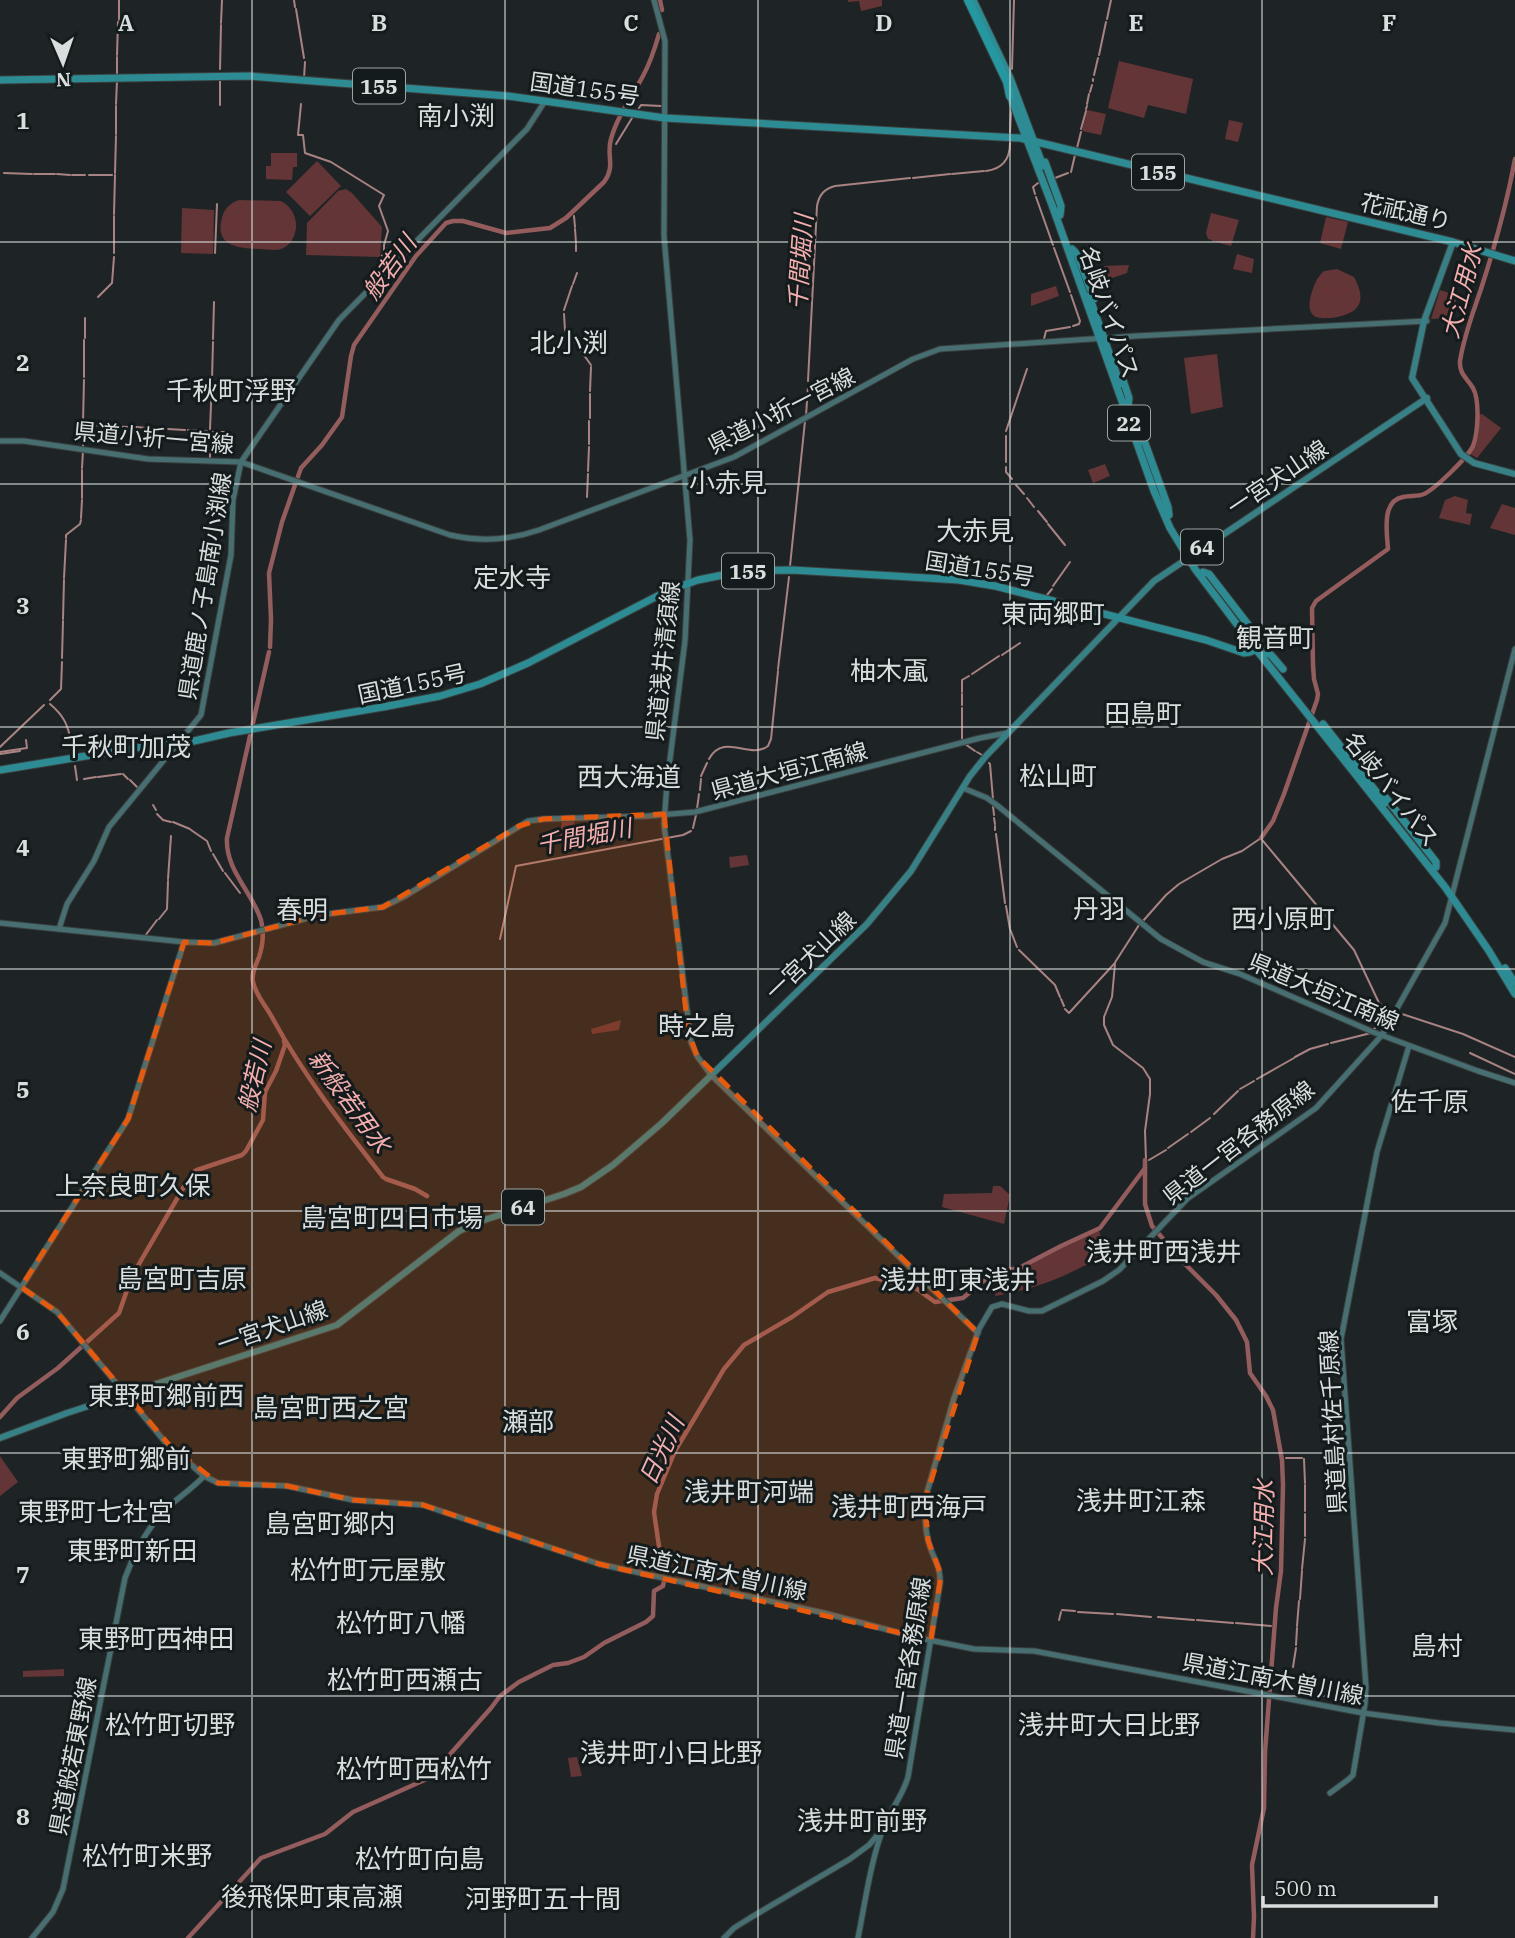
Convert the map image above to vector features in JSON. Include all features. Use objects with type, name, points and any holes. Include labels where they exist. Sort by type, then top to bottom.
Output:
[{"type":"highway","points":[[969,0],[1004,75],[1010,96]]},
{"type":"highway","name":"名岐バイパス","points":[[969,0],[1050,181],[1095,310],[1108,372],[1142,457],[1142,467],[1172,539],[1189,556],[1338,750],[1363,771],[1436,862],[1436,867],[1515,994]]},
{"type":"highway","name":"名岐バイパス","points":[[969,0],[1010,78],[1031,140],[1040,179],[1058,231],[1064,239],[1093,328],[1108,348],[1169,515],[1189,556]]},
{"type":"highway","name":"国道155号","points":[[0,80],[249,76],[508,96],[665,119],[1031,140],[1287,203]]},
{"type":"highway","name":"花祇通り","points":[[1287,203],[1454,242],[1515,261]]},
{"type":"highway","name":"国道155号","points":[[0,772],[141,747],[177,744],[440,696],[480,684],[528,663],[654,597],[724,573],[792,570],[951,580],[1013,589],[1118,619],[1206,640],[1244,653],[1258,647]]},
{"type":"highway","name":"名岐バイパス","points":[[1338,750],[1340,757],[1408,844],[1440,884],[1453,894],[1515,984]]},
{"type":"main road","name":"県道浅井清須線","points":[[654,0],[665,41],[664,236],[690,540],[681,680],[663,814],[688,1030],[697,1056],[712,1075],[978,1333]]},
{"type":"main road","name":"県道鹿ノ子島南小渕線","points":[[58,929],[67,904],[94,861],[109,827],[198,720],[202,711],[231,555],[233,499],[241,462],[339,320],[519,137],[545,103]]},
{"type":"main road","points":[[1454,242],[1425,321],[1412,374],[1414,384],[1468,457],[1515,473]]},
{"type":"main road","name":"県道小折一宮線","points":[[0,441],[24,441],[148,459],[241,462],[450,535],[494,539],[522,536],[734,457],[909,361],[935,350],[1100,336],[1425,321]]},
{"type":"main road","name":"一宮犬山線","points":[[0,1438],[337,1325],[459,1231],[481,1221],[564,1194],[598,1176],[712,1075],[873,916],[924,853],[985,756],[1154,581],[1426,398]]},
{"type":"main road","name":"県道一宮各務原線","points":[[858,1938],[883,1828],[903,1793],[908,1777],[940,1575],[928,1540],[925,1500],[946,1419],[984,1319],[994,1306],[1002,1304],[1029,1311],[1042,1311],[1102,1281],[1123,1267],[1193,1194],[1310,1114],[1382,1035],[1444,927],[1515,649]]},
{"type":"main road","name":"県道大垣江南線","points":[[184,942],[214,943],[319,915],[388,905],[528,821],[695,813],[1007,733]]},
{"type":"main road","name":"県道大垣江南線","points":[[963,788],[988,798],[1169,944],[1203,962],[1240,974],[1409,1046],[1515,1083]]},
{"type":"main road","points":[[0,923],[184,942],[128,1119],[0,1321]]},
{"type":"main road","name":"県道島村佐千原線","points":[[1330,1793],[1353,1775],[1366,1699],[1341,1339],[1375,1158],[1409,1046]]},
{"type":"main road","name":"県道江南木曽川線","points":[[0,1273],[57,1312],[165,1442],[204,1476],[225,1485],[287,1486],[354,1500],[423,1505],[599,1564],[981,1650],[1050,1653],[1363,1713],[1515,1730]]},
{"type":"main road","name":"県道般若東野線","points":[[32,1938],[53,1912],[68,1871],[129,1566],[164,1511],[204,1476]]},
{"type":"main road","points":[[724,1938],[734,1928],[856,1855],[869,1845],[883,1828]]},
{"type":"highlighted area","points":[[664,814],[688,1030],[697,1056],[978,1333],[925,1500],[928,1540],[941,1575],[931,1640],[599,1564],[423,1505],[353,1500],[287,1486],[218,1483],[170,1446],[57,1312],[21,1287],[128,1119],[184,942],[214,943],[319,915],[383,907],[519,826],[543,819]]},
{"type":"shaded area","points":[[848,0],[882,0],[882,6],[861,11],[859,1]]},
{"type":"shaded area","points":[[1119,61],[1193,79],[1186,114],[1148,105],[1144,118],[1108,108]]},
{"type":"shaded area","points":[[1087,110],[1106,114],[1101,135],[1082,131]]},
{"type":"shaded area","points":[[1229,120],[1243,123],[1238,142],[1225,139]]},
{"type":"shaded area","points":[[271,153],[297,153],[297,167],[293,167],[292,180],[266,179],[266,166],[271,166]]},
{"type":"shaded area","points":[[317,161],[341,186],[310,216],[286,192]]},
{"type":"shaded area","points":[[346,189],[382,227],[380,257],[306,255],[307,223],[338,191]]},
{"type":"shaded area","points":[[239,200],[281,201],[294,216],[295,235],[281,249],[244,248],[230,244],[225,240],[220,228],[228,207]]},
{"type":"shaded area","points":[[182,208],[214,210],[213,254],[181,253]]},
{"type":"shaded area","points":[[1211,213],[1239,220],[1231,246],[1208,239],[1206,233]]},
{"type":"shaded area","points":[[1326,217],[1348,222],[1341,249],[1320,243]]},
{"type":"shaded area","points":[[1237,254],[1254,259],[1252,273],[1233,269]]},
{"type":"shaded area","points":[[1129,265],[1127,273],[1109,279],[1104,266]]},
{"type":"shaded area","points":[[1337,269],[1354,277],[1360,294],[1358,306],[1341,316],[1316,317],[1310,306],[1315,285],[1324,271]]},
{"type":"shaded area","points":[[1056,286],[1059,296],[1031,306],[1031,294]]},
{"type":"shaded area","points":[[1440,290],[1458,296],[1450,318],[1431,319]]},
{"type":"shaded area","points":[[1217,354],[1223,407],[1191,414],[1184,358]]},
{"type":"shaded area","points":[[1482,414],[1501,428],[1477,458],[1470,454],[1478,435],[1478,415]]},
{"type":"shaded area","points":[[1105,464],[1110,476],[1093,483],[1088,470]]},
{"type":"shaded area","points":[[1455,496],[1468,500],[1466,513],[1472,514],[1470,525],[1439,518],[1445,500]]},
{"type":"shaded area","points":[[1502,504],[1515,508],[1515,535],[1490,528]]},
{"type":"shaded area","points":[[562,820],[574,820],[576,836],[560,836]]},
{"type":"shaded area","points":[[747,855],[749,865],[730,868],[729,857]]},
{"type":"shaded area","points":[[621,1020],[619,1030],[592,1034],[591,1029]]},
{"type":"shaded area","points":[[993,1186],[1000,1186],[1010,1195],[1004,1224],[942,1207],[944,1194],[992,1193]]},
{"type":"shaded area","points":[[1099,1230],[1105,1253],[1102,1256],[1050,1281],[995,1296],[999,1276]]},
{"type":"shaded area","points":[[0,1456],[18,1482],[0,1496]]},
{"type":"shaded area","points":[[64,1669],[64,1676],[23,1677],[23,1671]]},
{"type":"shaded area","points":[[577,1757],[582,1776],[571,1777],[568,1758]]},
{"type":"waterway","points":[[119,0],[119,20]]},
{"type":"waterway","points":[[221,23],[222,0]]},
{"type":"waterway","points":[[294,0],[295,7]]},
{"type":"waterway","name":"般若川","points":[[660,0],[662,10]]},
{"type":"waterway","name":"千間堀川","points":[[1012,69],[1014,0]]},
{"type":"waterway","points":[[1107,19],[1111,0]]},
{"type":"waterway","points":[[296,9],[304,58]]},
{"type":"waterway","points":[[117,55],[118,22]]},
{"type":"waterway","points":[[1099,55],[1106,22]]},
{"type":"waterway","points":[[220,69],[221,25]]},
{"type":"waterway","name":"般若川","points":[[270,647],[269,573],[282,522],[301,468],[342,417],[354,345],[416,256],[446,223],[463,221],[506,233],[550,228],[566,218],[604,182],[610,166],[610,145],[614,131],[646,71],[659,34]]},
{"type":"waterway","points":[[117,57],[117,76]]},
{"type":"waterway","points":[[1094,75],[1098,58]]},
{"type":"waterway","points":[[304,78],[305,62]]},
{"type":"waterway","points":[[116,104],[117,81]]},
{"type":"waterway","points":[[220,81],[220,105]]},
{"type":"waterway","points":[[1090,92],[1092,85]]},
{"type":"waterway","points":[[1087,104],[1089,94]]},
{"type":"waterway","points":[[301,104],[298,135],[303,135],[305,153],[331,162],[384,195],[379,206],[388,231],[381,257]]},
{"type":"waterway","points":[[639,108],[641,105],[661,106]]},
{"type":"waterway","points":[[116,106],[116,134]]},
{"type":"waterway","name":"千間堀川","points":[[1010,133],[1011,110]]},
{"type":"waterway","points":[[1081,129],[1086,111]]},
{"type":"waterway","points":[[616,144],[632,118]]},
{"type":"waterway","points":[[1077,148],[1081,132]]},
{"type":"waterway","points":[[115,173],[116,136]]},
{"type":"waterway","name":"千間堀川","points":[[986,171],[1004,163],[1010,143]]},
{"type":"waterway","points":[[1071,172],[1075,155]]},
{"type":"waterway","name":"大江用水","points":[[1261,838],[1273,821],[1284,794],[1317,700],[1312,608],[1316,601],[1388,549],[1387,518],[1391,505],[1406,496],[1421,495],[1429,491],[1458,465],[1473,446],[1477,425],[1477,401],[1473,388],[1462,373],[1460,361],[1500,224],[1515,159]]},
{"type":"waterway","name":"千間堀川","points":[[952,174],[984,171]]},
{"type":"waterway","points":[[4,173],[32,174]]},
{"type":"waterway","points":[[1055,178],[1068,173]]},
{"type":"waterway","points":[[34,174],[55,174]]},
{"type":"waterway","points":[[57,174],[70,175]]},
{"type":"waterway","name":"千間堀川","points":[[913,178],[950,174]]},
{"type":"waterway","points":[[72,175],[85,175]]},
{"type":"waterway","points":[[89,175],[112,175]]},
{"type":"waterway","points":[[114,214],[115,175]]},
{"type":"waterway","name":"千間堀川","points":[[808,381],[819,199],[825,191],[835,186],[910,178]]},
{"type":"waterway","points":[[1035,194],[1033,187],[1038,183]]},
{"type":"waterway","points":[[1036,197],[1053,245]]},
{"type":"waterway","points":[[215,253],[217,204]]},
{"type":"waterway","points":[[114,216],[114,253]]},
{"type":"waterway","points":[[574,216],[575,227]]},
{"type":"waterway","points":[[575,229],[576,243]]},
{"type":"waterway","points":[[576,245],[576,251]]},
{"type":"waterway","points":[[1054,248],[1070,292]]},
{"type":"waterway","points":[[98,297],[112,283],[114,257]]},
{"type":"waterway","points":[[573,284],[577,273]]},
{"type":"waterway","points":[[564,310],[572,286]]},
{"type":"waterway","points":[[1071,295],[1080,321],[1073,326]]},
{"type":"waterway","points":[[213,339],[214,302]]},
{"type":"waterway","points":[[564,314],[565,330],[571,338]]},
{"type":"waterway","points":[[85,318],[85,338]]},
{"type":"waterway","points":[[1044,339],[1046,331],[1070,327]]},
{"type":"waterway","points":[[84,340],[84,377]]},
{"type":"waterway","points":[[573,340],[591,365]]},
{"type":"waterway","points":[[212,379],[213,342]]},
{"type":"waterway","points":[[590,391],[591,367]]},
{"type":"waterway","points":[[1006,431],[1027,369]]},
{"type":"waterway","points":[[83,422],[84,380]]},
{"type":"waterway","points":[[210,429],[212,381]]},
{"type":"waterway","name":"千間堀川","points":[[806,416],[808,386]]},
{"type":"waterway","points":[[590,394],[590,418]]},
{"type":"waterway","points":[[589,421],[589,444]]},
{"type":"waterway","name":"千間堀川","points":[[790,566],[805,421]]},
{"type":"waterway","points":[[83,424],[83,447]]},
{"type":"waterway","points":[[92,425],[128,427]]},
{"type":"waterway","points":[[136,427],[147,428]]},
{"type":"waterway","points":[[150,428],[185,430]]},
{"type":"waterway","points":[[188,430],[207,431]]},
{"type":"waterway","points":[[210,458],[210,432],[227,432]]},
{"type":"waterway","points":[[1006,436],[1006,462]]},
{"type":"waterway","points":[[588,471],[589,447]]},
{"type":"waterway","points":[[82,468],[83,451]]},
{"type":"waterway","points":[[1006,467],[1006,472],[1012,479]]},
{"type":"waterway","points":[[82,470],[82,498]]},
{"type":"waterway","points":[[587,497],[588,474]]},
{"type":"waterway","points":[[1016,485],[1024,494]]},
{"type":"waterway","points":[[1027,498],[1034,507]]},
{"type":"waterway","points":[[81,518],[82,500]]},
{"type":"waterway","points":[[1038,511],[1047,522]]},
{"type":"waterway","points":[[66,538],[81,520]]},
{"type":"waterway","points":[[1048,524],[1065,545]]},
{"type":"waterway","points":[[64,578],[66,540]]},
{"type":"waterway","points":[[1053,586],[1070,562]]},
{"type":"waterway","name":"千間堀川","points":[[778,669],[789,577]]},
{"type":"waterway","points":[[63,619],[64,580]]},
{"type":"waterway","points":[[1047,595],[1052,589]]},
{"type":"waterway","points":[[1034,615],[1041,605]]},
{"type":"waterway","points":[[62,658],[63,621]]},
{"type":"waterway","points":[[1002,655],[1020,643]]},
{"type":"waterway","name":"般若川","points":[[269,652],[227,838],[230,860],[257,910],[262,925],[261,948],[253,975],[254,987],[311,1081],[383,1177],[427,1196]]},
{"type":"waterway","points":[[972,674],[999,656]]},
{"type":"waterway","points":[[50,700],[61,689],[62,662]]},
{"type":"waterway","name":"千間堀川","points":[[709,759],[715,751],[722,748],[753,750],[768,746],[778,671]]},
{"type":"waterway","points":[[962,692],[962,680],[969,676]]},
{"type":"waterway","points":[[962,694],[962,705]]},
{"type":"waterway","points":[[50,704],[64,720],[71,742]]},
{"type":"waterway","points":[[0,747],[44,705]]},
{"type":"waterway","points":[[962,708],[962,739]]},
{"type":"waterway","points":[[0,752],[27,748],[26,740]]},
{"type":"waterway","points":[[72,743],[73,754]]},
{"type":"waterway","points":[[965,744],[975,751]]},
{"type":"waterway","points":[[0,754],[20,751]]},
{"type":"waterway","points":[[977,752],[982,755]]},
{"type":"waterway","name":"千間堀川","points":[[701,776],[707,763]]},
{"type":"waterway","points":[[989,763],[993,799]]},
{"type":"waterway","points":[[75,766],[77,780]]},
{"type":"waterway","points":[[98,777],[121,774]]},
{"type":"waterway","points":[[123,774],[128,779]]},
{"type":"waterway","points":[[84,779],[96,777]]},
{"type":"waterway","name":"千間堀川","points":[[700,790],[701,779]]},
{"type":"waterway","points":[[130,780],[138,788]]},
{"type":"waterway","name":"千間堀川","points":[[697,809],[699,794]]},
{"type":"waterway","points":[[153,805],[156,810]]},
{"type":"waterway","points":[[993,806],[994,815]]},
{"type":"waterway","points":[[157,814],[163,820],[171,822]]},
{"type":"waterway","name":"千間堀川","points":[[693,828],[696,815]]},
{"type":"waterway","points":[[994,818],[995,824]]},
{"type":"waterway","points":[[173,822],[190,829]]},
{"type":"waterway","points":[[191,830],[207,841],[211,851]]},
{"type":"waterway","name":"千間堀川","points":[[500,939],[516,866],[683,835],[691,831]]},
{"type":"waterway","points":[[996,834],[1005,903]]},
{"type":"waterway","points":[[168,879],[171,836]]},
{"type":"waterway","points":[[1143,921],[1179,884],[1262,839]]},
{"type":"waterway","name":"大江用水","points":[[1263,841],[1354,950],[1380,1005],[1380,1014]]},
{"type":"waterway","points":[[213,854],[223,871]]},
{"type":"waterway","points":[[225,873],[240,893]]},
{"type":"waterway","points":[[159,919],[167,909],[168,881]]},
{"type":"waterway","points":[[1006,906],[1017,947]]},
{"type":"waterway","points":[[145,936],[157,920]]},
{"type":"waterway","points":[[1065,1009],[1069,1013],[1114,964],[1139,925]]},
{"type":"waterway","points":[[1019,950],[1055,985],[1060,997]]},
{"type":"waterway","points":[[1115,964],[1112,997],[1104,1017],[1104,1025],[1113,1045],[1143,1068],[1150,1079],[1145,1131],[1146,1160]]},
{"type":"waterway","points":[[1061,999],[1064,1006]]},
{"type":"waterway","name":"日光川","points":[[1380,1005],[1392,1011]]},
{"type":"waterway","name":"日光川","points":[[1399,1013],[1463,1034],[1515,1057]]},
{"type":"waterway","name":"日光川","points":[[1374,1029],[1381,1022]]},
{"type":"waterway","name":"日光川","points":[[1331,1043],[1371,1033]]},
{"type":"waterway","name":"般若川","points":[[0,1417],[17,1398],[58,1368],[119,1313],[132,1276],[192,1173],[242,1155],[246,1151],[263,1120],[265,1092],[276,1071],[284,1041]]},
{"type":"waterway","name":"日光川","points":[[1295,1057],[1328,1044]]},
{"type":"waterway","points":[[1470,1053],[1515,1074]]},
{"type":"waterway","name":"日光川","points":[[1257,1079],[1294,1058]]},
{"type":"waterway","name":"日光川","points":[[1240,1089],[1254,1081]]},
{"type":"waterway","name":"日光川","points":[[1214,1114],[1238,1091]]},
{"type":"waterway","name":"日光川","points":[[1191,1132],[1210,1118]]},
{"type":"waterway","name":"日光川","points":[[1168,1148],[1188,1134]]},
{"type":"waterway","name":"日光川","points":[[1149,1160],[1166,1150]]},
{"type":"waterway","name":"大江用水","points":[[1145,1160],[1145,1204],[1152,1226],[1236,1320],[1247,1342],[1250,1373],[1273,1410],[1282,1460],[1281,1571],[1265,1752],[1264,1808],[1252,1865],[1253,1938]]},
{"type":"waterway","name":"日光川","points":[[875,1278],[917,1289],[935,1302],[963,1298],[982,1282],[1006,1270],[1019,1268],[1100,1228],[1145,1168]]},
{"type":"waterway","name":"日光川","points":[[553,1665],[584,1657],[653,1616],[654,1591],[663,1586],[664,1581],[654,1512],[657,1494],[675,1451],[724,1369],[744,1345],[828,1292],[875,1278]]},
{"type":"waterway","points":[[1286,1458],[1302,1458]]},
{"type":"waterway","points":[[1304,1459],[1305,1483]]},
{"type":"waterway","points":[[1305,1485],[1305,1511]]},
{"type":"waterway","points":[[1305,1514],[1305,1536]]},
{"type":"waterway","points":[[1302,1569],[1305,1539]]},
{"type":"waterway","points":[[1300,1599],[1302,1571]]},
{"type":"waterway","points":[[1297,1626],[1299,1601]]},
{"type":"waterway","points":[[1062,1610],[1075,1611]]},
{"type":"waterway","points":[[1059,1620],[1061,1612]]},
{"type":"waterway","points":[[1078,1612],[1113,1614]]},
{"type":"waterway","points":[[1117,1614],[1151,1617]]},
{"type":"waterway","points":[[1158,1617],[1194,1620]]},
{"type":"waterway","points":[[1197,1620],[1233,1623]]},
{"type":"waterway","points":[[1236,1623],[1271,1626]]},
{"type":"waterway","points":[[1296,1645],[1297,1628]]},
{"type":"waterway","points":[[1293,1667],[1296,1648]]},
{"type":"waterway","name":"日光川","points":[[188,1938],[261,1858],[325,1834],[353,1812],[429,1778],[500,1696],[519,1682],[551,1666]]},
{"type":"district","name":"南小渕","points":[[456,115]]},
{"type":"district","name":"北小渕","points":[[569,342]]},
{"type":"district","name":"千秋町浮野","points":[[231,390]]},
{"type":"district","name":"小赤見","points":[[728,482]]},
{"type":"district","name":"大赤見","points":[[975,530]]},
{"type":"district","name":"定水寺","points":[[512,577]]},
{"type":"district","name":"東両郷町","points":[[1053,613]]},
{"type":"district","name":"観音町","points":[[1275,637]]},
{"type":"district","name":"柚木颪","points":[[889,670]]},
{"type":"district","name":"田島町","points":[[1143,713]]},
{"type":"district","name":"千秋町加茂","points":[[126,746]]},
{"type":"district","name":"松山町","points":[[1058,775]]},
{"type":"district","name":"西大海道","points":[[629,776]]},
{"type":"district","name":"丹羽","points":[[1099,908]]},
{"type":"district","name":"春明","points":[[302,909]]},
{"type":"district","name":"西小原町","points":[[1283,918]]},
{"type":"district","name":"時之島","points":[[697,1025]]},
{"type":"district","name":"佐千原","points":[[1430,1101]]},
{"type":"district","name":"上奈良町久保","points":[[133,1185]]},
{"type":"district","name":"島宮町四日市場","points":[[392,1217]]},
{"type":"district","name":"浅井町西浅井","points":[[1164,1251]]},
{"type":"district","name":"島宮町吉原","points":[[182,1278]]},
{"type":"district","name":"浅井町東浅井","points":[[958,1279]]},
{"type":"district","name":"富塚","points":[[1432,1321]]},
{"type":"district","name":"東野町郷前西","points":[[166,1395]]},
{"type":"district","name":"島宮町西之宮","points":[[331,1407]]},
{"type":"district","name":"瀬部","points":[[528,1421]]},
{"type":"district","name":"東野町郷前","points":[[126,1458]]},
{"type":"district","name":"浅井町河端","points":[[749,1491]]},
{"type":"district","name":"浅井町江森","points":[[1141,1500]]},
{"type":"district","name":"浅井町西海戸","points":[[909,1506]]},
{"type":"district","name":"東野町七社宮","points":[[96,1511]]},
{"type":"district","name":"島宮町郷内","points":[[330,1523]]},
{"type":"district","name":"東野町新田","points":[[132,1550]]},
{"type":"district","name":"松竹町元屋敷","points":[[368,1569]]},
{"type":"district","name":"松竹町八幡","points":[[401,1622]]},
{"type":"district","name":"東野町西神田","points":[[156,1638]]},
{"type":"district","name":"島村","points":[[1437,1645]]},
{"type":"district","name":"松竹町西瀬古","points":[[405,1679]]},
{"type":"district","name":"松竹町切野","points":[[170,1724]]},
{"type":"district","name":"浅井町大日比野","points":[[1109,1724]]},
{"type":"district","name":"浅井町小日比野","points":[[671,1752]]},
{"type":"district","name":"松竹町西松竹","points":[[414,1768]]},
{"type":"district","name":"浅井町前野","points":[[862,1820]]},
{"type":"district","name":"松竹町米野","points":[[147,1855]]},
{"type":"district","name":"松竹町向島","points":[[420,1858]]},
{"type":"district","name":"後飛保町東高瀬","points":[[312,1896]]},
{"type":"district","name":"河野町五十間","points":[[543,1898]]},
{"type":"water label","name":"新般若用水","points":[[350,1101]]}]
